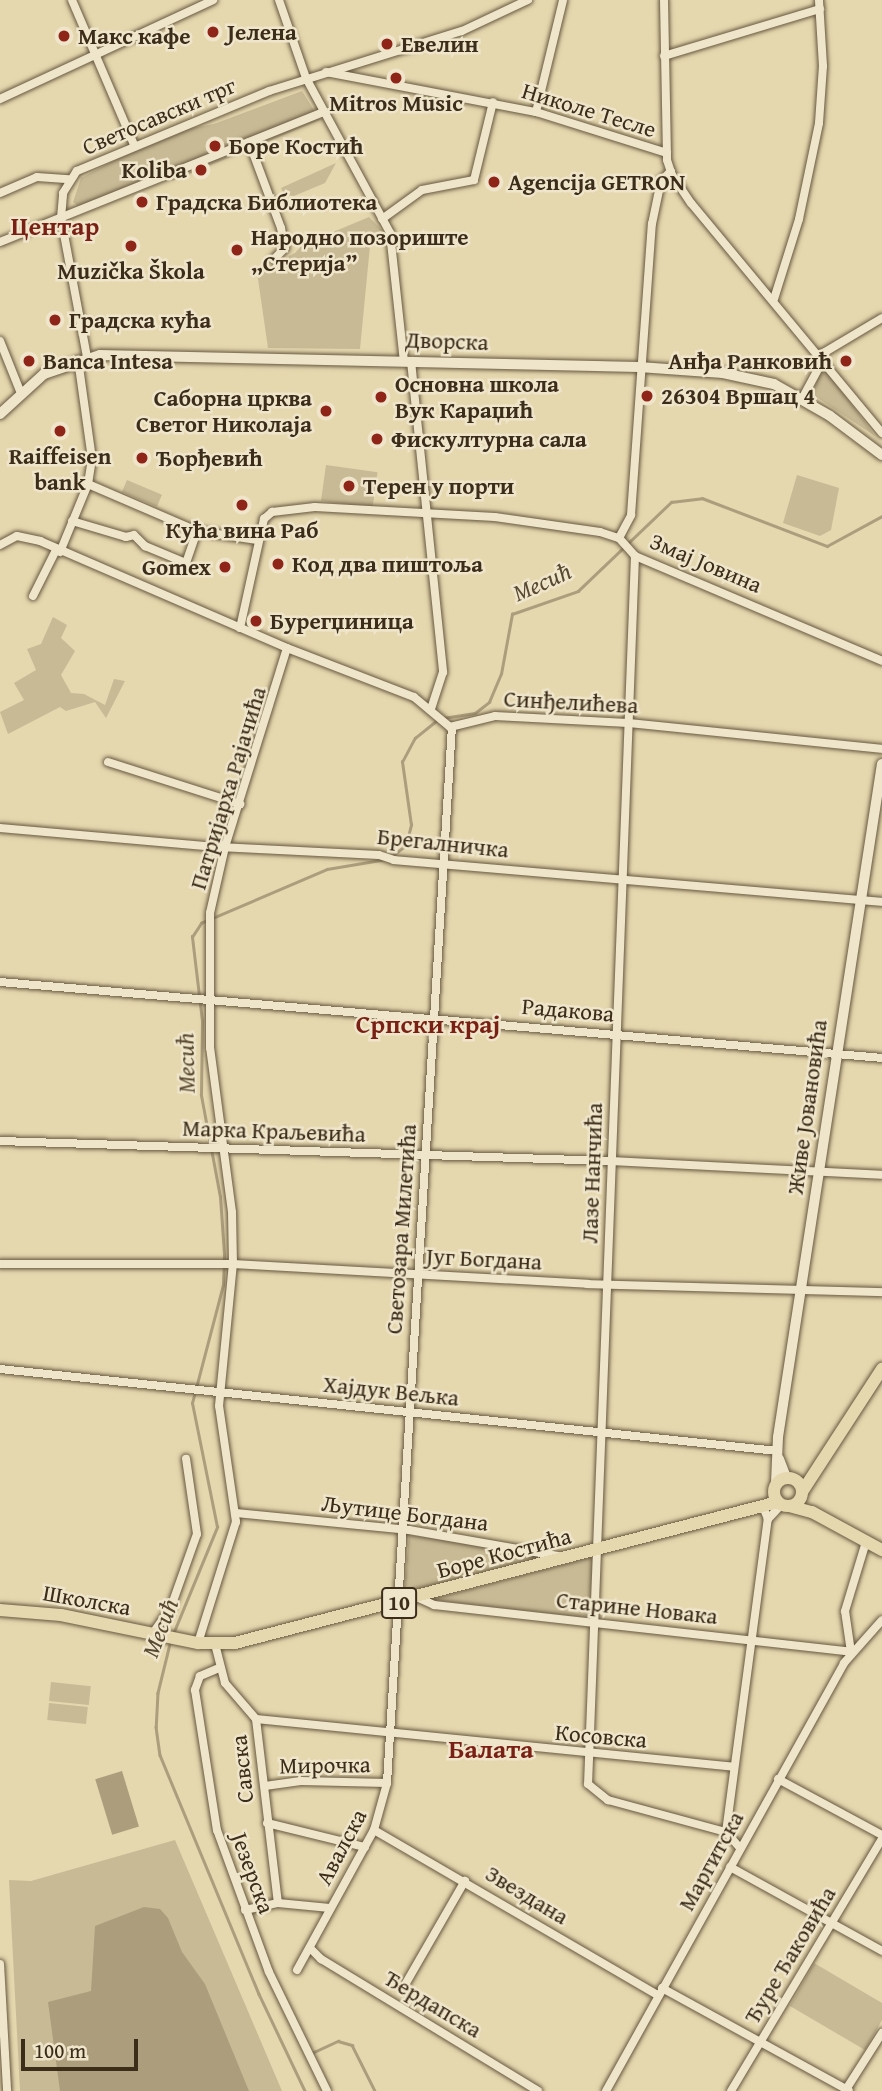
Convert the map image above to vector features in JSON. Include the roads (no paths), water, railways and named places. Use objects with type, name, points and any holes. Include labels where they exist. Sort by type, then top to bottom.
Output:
[{"type":"main road","name":"Дворска","points":[[82,358],[408,361],[639,367],[744,376],[779,386],[802,399],[880,453]]},
{"type":"main road","points":[[0,414],[20,391],[44,374],[82,358]]},
{"type":"main road","name":"Живе Јовановића","points":[[782,1481],[778,1454],[800,1290],[858,900],[882,764]]},
{"type":"main road","points":[[783,1504],[802,1494],[882,1369]]},
{"type":"main road","name":"10","points":[[782,1481],[819,1466]]},
{"type":"main road","points":[[782,1481],[802,1494],[812,1512]]},
{"type":"main road","points":[[782,1481],[783,1504]]},
{"type":"main road","name":"Боре Костића","points":[[758,1505],[782,1481]]},
{"type":"main road","points":[[783,1504],[812,1512],[882,1550]]},
{"type":"main road","name":"Боре Костића","points":[[182,1639],[215,1644],[266,1637],[566,1559],[758,1505],[783,1504]]},
{"type":"main road","name":"Школска","points":[[4,1608],[182,1639]]},
{"type":"street","points":[[72,0],[134,145]]},
{"type":"street","points":[[0,99],[213,0]]},
{"type":"street","points":[[279,0],[306,78],[382,219],[393,250],[428,513],[443,672],[432,712]]},
{"type":"street","name":"Светосавски трг","points":[[33,596],[58,551],[88,484],[92,450],[82,358],[61,218],[62,193],[69,179],[134,145],[306,78],[461,31],[528,0]]},
{"type":"street","points":[[536,113],[563,0]]},
{"type":"street","points":[[664,0],[667,153]]},
{"type":"street","points":[[664,56],[820,5],[819,123],[799,219],[774,299]]},
{"type":"street","name":"Николе Тесле","points":[[326,72],[492,102],[667,153],[671,171],[691,203],[774,299],[882,435]]},
{"type":"street","points":[[382,219],[422,191],[474,180],[492,102]]},
{"type":"street","points":[[0,242],[323,112]]},
{"type":"street","points":[[249,142],[281,228],[285,247],[274,258]]},
{"type":"street","points":[[621,540],[631,515],[639,367],[654,211],[661,181],[671,171]]},
{"type":"street","points":[[0,193],[37,177],[69,179]]},
{"type":"street","points":[[802,399],[821,358],[882,318]]},
{"type":"street","points":[[0,341],[20,391]]},
{"type":"street","points":[[880,453],[882,435]]},
{"type":"street","points":[[88,484],[197,531],[257,540],[240,628]]},
{"type":"street","name":"Змај Јовина","points":[[257,540],[264,519],[272,512],[314,507],[572,525],[621,540],[633,553],[882,661]]},
{"type":"street","points":[[72,521],[126,537],[134,535],[145,546],[186,563],[197,531]]},
{"type":"street","points":[[0,545],[17,536],[30,537],[287,648],[405,693],[447,725]]},
{"type":"street","name":"Лазе Нанчића","points":[[633,553],[624,879],[610,1161],[608,1284],[588,1784],[592,1791],[608,1800],[726,1832]]},
{"type":"street","name":"Патријарха Рајачића","points":[[198,1643],[234,1534],[236,1513],[219,1391],[231,1264],[210,1048],[210,913],[225,847],[287,648]]},
{"type":"street","name":"Синђелићева","points":[[447,725],[495,716],[628,723],[882,750]]},
{"type":"street","name":"Светозара Милетића","points":[[390,1734],[400,1529],[410,1413],[444,865],[447,725]]},
{"type":"street","points":[[108,762],[240,804]]},
{"type":"street","name":"Брегалничка","points":[[0,828],[225,847],[379,855],[394,860],[444,865],[882,902]]},
{"type":"street","name":"Радакова","points":[[0,982],[617,1033],[882,1058]]},
{"type":"street","name":"Марка Краљевића","points":[[0,1141],[610,1161],[882,1175]]},
{"type":"street","name":"Југ Богдана","points":[[0,1264],[231,1264],[608,1284],[882,1292]]},
{"type":"street","name":"Хајдук Вељка","points":[[0,1369],[186,1386],[778,1454]]},
{"type":"street","name":"Школска","points":[[157,1634],[171,1607],[197,1534],[186,1459]]},
{"type":"street","points":[[740,1847],[726,1832],[734,1767],[768,1520],[783,1504]]},
{"type":"street","points":[[758,1505],[768,1520]]},
{"type":"street","name":"Љутице Богдана","points":[[236,1513],[400,1529],[555,1553],[566,1559]]},
{"type":"street","points":[[851,1652],[845,1611],[866,1542]]},
{"type":"street","name":"Старине Новака","points":[[419,1598],[434,1605],[851,1652]]},
{"type":"street","name":"Маргитска","points":[[606,2091],[851,1652],[882,1620]]},
{"type":"street","name":"Савска","points":[[215,1644],[225,1684],[256,1720],[278,1903]]},
{"type":"street","name":"Језерска","points":[[219,1668],[200,1676],[195,1690],[216,1826],[272,1980],[327,2091]]},
{"type":"street","name":"Косовска","points":[[256,1720],[589,1755],[734,1767]]},
{"type":"street","name":"Авалска","points":[[297,1970],[374,1830],[387,1783],[390,1734]]},
{"type":"street","points":[[778,1779],[882,1837]]},
{"type":"street","name":"Мирочка","points":[[265,1786],[301,1781],[387,1783]]},
{"type":"street","points":[[267,1823],[365,1847]]},
{"type":"street","name":"Звездана","points":[[374,1830],[660,1991],[847,2091]]},
{"type":"street","name":"Ђуре Ђаковића","points":[[731,2091],[882,1837]]},
{"type":"street","points":[[730,1867],[882,1951]]},
{"type":"street","points":[[406,1983],[465,1881]]},
{"type":"street","points":[[246,1910],[278,1903],[330,1908]]},
{"type":"street","name":"Ђердапска","points":[[310,1948],[321,1959],[538,2091]]},
{"type":"street","points":[[0,1964],[7,2091]]},
{"type":"street","points":[[847,2091],[882,2033]]},
{"type":"waterway","name":"Месић","points":[[443,718],[475,713],[489,702],[501,674],[512,614],[578,591],[671,502],[702,498],[827,546],[882,516]]},
{"type":"waterway","name":"Месић","points":[[392,856],[406,845],[411,825],[402,762],[415,738],[437,720]]},
{"type":"waterway","name":"Месић","points":[[173,1634],[217,1527],[192,1403],[223,1285],[224,1254],[220,1197],[201,1095],[202,1021],[192,937],[201,923],[327,869],[386,859]]},
{"type":"waterway","name":"Месић","points":[[171,1640],[158,1693],[156,1727],[160,1755],[259,1994],[305,2091]]},
{"type":"waterway","points":[[312,2053],[338,2041],[352,2045],[375,2091]]},
{"type":"place","name":"Јелена","points":[[213,32]]},
{"type":"place","name":"Макс кафе","points":[[64,36]]},
{"type":"place","name":"Евелин","points":[[387,44]]},
{"type":"place","name":"Mitros Music","points":[[396,78]]},
{"type":"place","name":"Боре Костић","points":[[215,146]]},
{"type":"place","name":"Koliba","points":[[201,170]]},
{"type":"place","name":"Agencija GETRON","points":[[494,182]]},
{"type":"place","name":"Градска Библиотека","points":[[142,202]]},
{"type":"place","name":"Muzička Škola","points":[[131,246]]},
{"type":"place","name":"Народно позориште „Стерија”","points":[[237,250]]},
{"type":"place","name":"Градска кућа","points":[[55,320]]},
{"type":"place","name":"Banca Intesa","points":[[29,361]]},
{"type":"place","name":"Анђа Ранковић","points":[[846,361]]},
{"type":"place","name":"26304 Вршац 4","points":[[647,396]]},
{"type":"place","name":"Основна школа Вук Караџић","points":[[381,397]]},
{"type":"place","name":"Саборна црква Светог Николаја","points":[[326,411]]},
{"type":"place","name":"Raiffeisen bank","points":[[60,431]]},
{"type":"place","name":"Фискултурна сала","points":[[377,439]]},
{"type":"place","name":"Ђорђевић","points":[[142,458]]},
{"type":"place","name":"Терен у порти","points":[[349,486]]},
{"type":"place","name":"Кућа вина Раб","points":[[242,505]]},
{"type":"place","name":"Код два пиштоља","points":[[278,564]]},
{"type":"place","name":"Gomex","points":[[225,567]]},
{"type":"place","name":"Бурегџиница","points":[[256,621]]},
{"type":"district","name":"Центар","points":[[55,226]]},
{"type":"district","name":"Српски крај","points":[[428,1024]]},
{"type":"district","name":"Балата","points":[[491,1749]]}]
